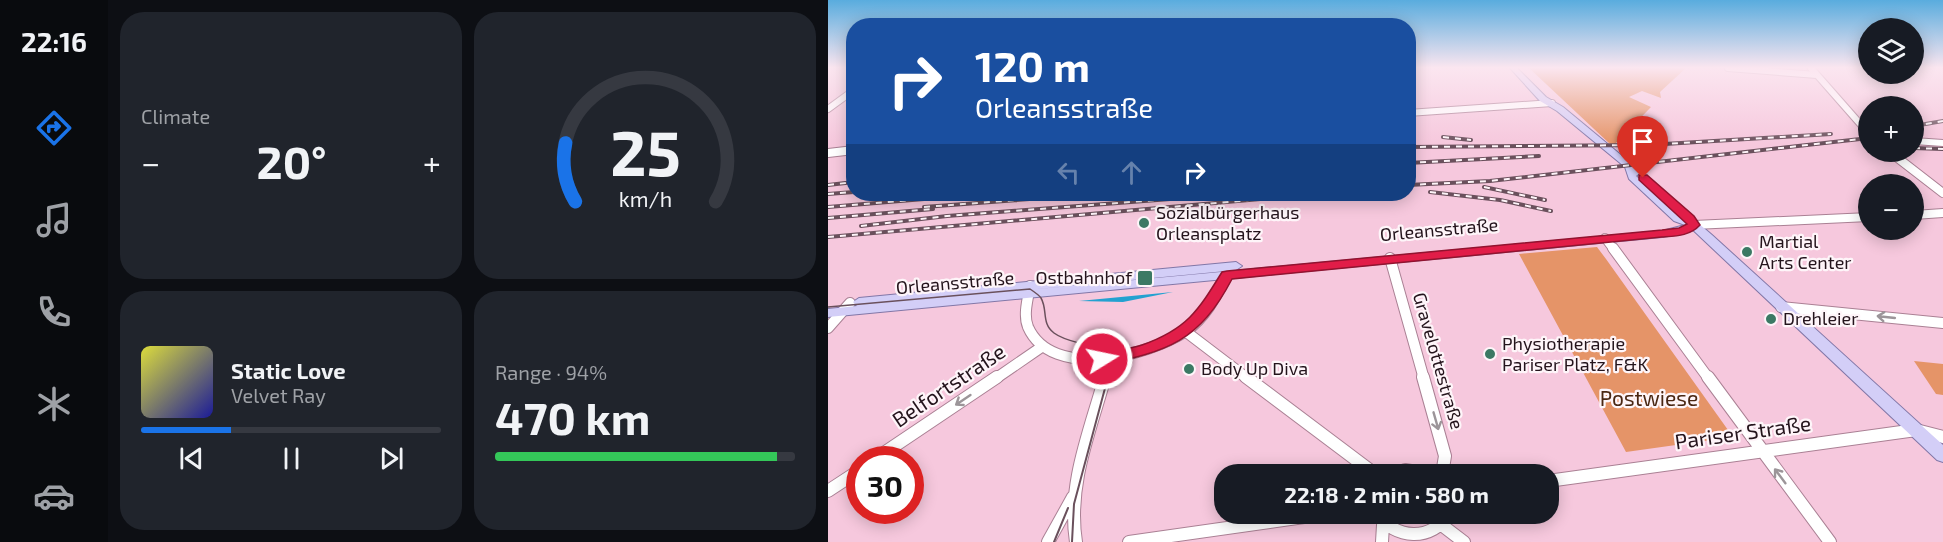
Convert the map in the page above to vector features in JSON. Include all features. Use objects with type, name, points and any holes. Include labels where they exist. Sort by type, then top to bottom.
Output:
[{"type":"main road","points":[[1537,93],[1679,208],[1694,225],[1943,455]]},
{"type":"main road","points":[[1546,93],[1551,98],[1552,104]]},
{"type":"main road","name":"Orleansstraße","points":[[1389,255],[1682,231],[1694,225]]},
{"type":"main road","name":"Orleansstraße","points":[[828,305],[840,309],[1582,236],[1618,230],[1694,225]]},
{"type":"street","points":[[1833,93],[1858,122]]},
{"type":"street","points":[[828,109],[846,96]]},
{"type":"street","points":[[828,102],[838,102]]},
{"type":"street","points":[[1416,112],[1552,104]]},
{"type":"street","points":[[1924,141],[1943,142]]},
{"type":"street","points":[[828,153],[846,151]]},
{"type":"street","points":[[1903,162],[1943,193]]},
{"type":"street","points":[[1924,214],[1943,213]]},
{"type":"street","name":"Orleansstraße","points":[[1694,225],[1858,218]]},
{"type":"street","points":[[1605,238],[1830,542]]},
{"type":"street","name":"Gravelottestraße","points":[[1389,255],[1446,456],[1444,464]]},
{"type":"street","points":[[1029,290],[1028,326],[1043,346],[1063,355],[1078,358],[1109,358],[1145,350],[1185,331],[1212,304],[1230,271]]},
{"type":"street","points":[[1782,307],[1943,323]]},
{"type":"street","points":[[828,328],[840,309]]},
{"type":"street","points":[[1185,331],[1361,464]]},
{"type":"street","name":"Belfortstraße","points":[[894,446],[1043,346]]},
{"type":"street","points":[[1076,542],[1073,521],[1074,495],[1109,358]]},
{"type":"street","name":"Pariser Straße","points":[[1559,480],[1916,430],[1943,437]]},
{"type":"street","points":[[828,491],[846,479]]},
{"type":"street","points":[[1048,542],[1074,495]]},
{"type":"street","points":[[1129,542],[1255,524]]},
{"type":"street","points":[[1380,524],[1382,542]]},
{"type":"street","points":[[1384,524],[1392,533],[1414,540],[1436,534],[1443,524]]},
{"type":"street","points":[[1449,524],[1464,542]]},
{"type":"green space","points":[[1556,93],[1637,93],[1629,97],[1651,107],[1615,144],[1610,144]]},
{"type":"green space","points":[[1648,93],[1660,93],[1661,98]]},
{"type":"green space","name":"Postwiese","points":[[1597,247],[1733,437],[1626,452],[1519,254]]},
{"type":"green space","points":[[1914,361],[1943,364],[1943,395],[1936,394]]},
{"type":"water","points":[[1173,292],[1123,302],[1079,301]]},
{"type":"tram line","points":[[828,307],[1030,289],[1041,298],[1047,325],[1054,333],[1093,347],[1107,357],[1108,379]]},
{"type":"tram line","points":[[1072,542],[1074,504],[1108,377]]},
{"type":"tram line","points":[[1054,542],[1068,508]]},
{"type":"railway","points":[[1924,124],[1943,121]]},
{"type":"railway","points":[[1416,147],[1648,145],[1831,134]]},
{"type":"railway","points":[[1443,137],[1471,140]]},
{"type":"railway","points":[[1416,185],[1490,181],[1858,139]]},
{"type":"railway","points":[[1924,148],[1943,149]]},
{"type":"railway","points":[[1416,163],[1539,156]]},
{"type":"railway","points":[[828,185],[846,183]]},
{"type":"railway","points":[[1484,187],[1545,200]]},
{"type":"railway","points":[[1430,192],[1500,200],[1551,211]]},
{"type":"railway","points":[[828,194],[846,193]]},
{"type":"railway","points":[[828,207],[900,201]]},
{"type":"railway","points":[[924,207],[1004,201]]},
{"type":"railway","points":[[861,226],[947,216],[1144,201]]},
{"type":"railway","points":[[828,237],[1239,201]]},
{"type":"railway","points":[[828,218],[933,209]]},
{"type":"place","name":"Sozialbürgerhaus Orleansplatz","points":[[1144,223]]},
{"type":"place","name":"Martial Arts Center","points":[[1747,252]]},
{"type":"place","name":"Ostbahnhof","points":[[1145,278]]},
{"type":"place","name":"Drehleier","points":[[1771,319]]},
{"type":"place","name":"Physiotherapie Pariser Platz, F&K","points":[[1490,354]]},
{"type":"place","name":"Body Up Diva","points":[[1189,369]]},
{"type":"route","points":[[1102,359],[1121,357],[1145,350],[1185,331],[1202,317],[1212,304],[1224,285],[1227,275],[1500,247],[1662,234],[1682,231],[1694,225],[1690,218],[1643,178]]}]
